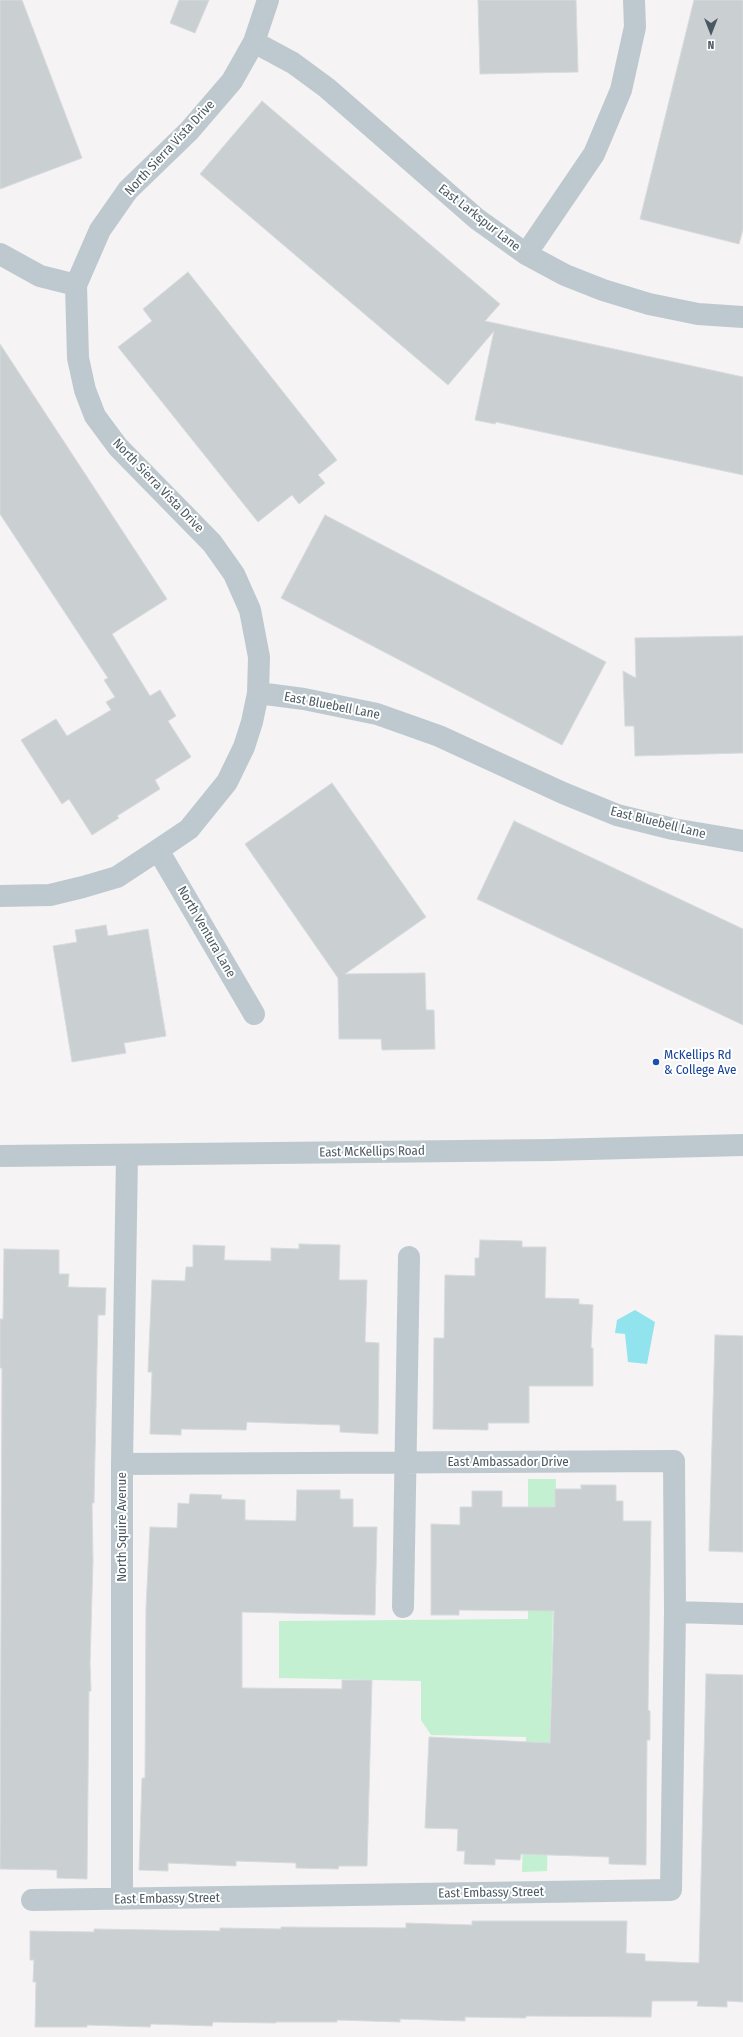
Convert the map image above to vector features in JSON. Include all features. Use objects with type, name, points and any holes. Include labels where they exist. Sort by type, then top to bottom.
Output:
[{"type":"street","name":"North Sierra Vista Drive","points":[[258,693],[258,649],[250,610],[234,574],[212,543],[118,447],[95,416],[85,390],[78,358],[76,285],[100,230],[128,190],[189,131],[227,86],[254,42],[268,0]]},
{"type":"street","points":[[526,254],[594,154],[621,90],[635,28],[634,0]]},
{"type":"street","name":"East Larkspur Lane","points":[[254,42],[293,63],[328,88],[477,219],[526,254],[565,275],[603,290],[649,304],[698,314],[743,316]]},
{"type":"street","points":[[0,254],[40,276],[76,285]]},
{"type":"street","points":[[0,896],[50,894],[83,887],[117,877],[189,829],[226,782],[244,747],[258,693]]},
{"type":"street","name":"East Bluebell Lane","points":[[258,693],[304,699],[377,714],[439,736],[563,793],[617,815],[673,829],[743,841]]},
{"type":"street","name":"North Ventura Lane","points":[[158,850],[254,1014]]},
{"type":"street","name":"East McKellips Road","points":[[0,1156],[552,1150],[743,1145]]},
{"type":"street","name":"North Squire Avenue","points":[[122,1899],[122,1464],[127,1155]]},
{"type":"street","points":[[403,1607],[408,1257]]},
{"type":"street","name":"East Ambassador Drive","points":[[122,1464],[674,1461],[675,1612]]},
{"type":"street","points":[[675,1612],[743,1614]]},
{"type":"street","name":"East Embassy Street","points":[[32,1900],[671,1890],[675,1612]]},
{"type":"green space","points":[[528,1479],[556,1479],[547,1871],[522,1872],[526,1737],[431,1735],[421,1720],[421,1681],[279,1678],[279,1621],[528,1619]]},
{"type":"water","points":[[635,1310],[655,1322],[647,1364],[628,1362],[625,1334],[615,1333],[617,1320]]},
{"type":"building","points":[[0,0],[22,0],[82,158],[0,189]]},
{"type":"building","points":[[179,0],[209,0],[195,33],[170,23]]},
{"type":"building","points":[[478,0],[576,0],[578,72],[480,74]]},
{"type":"building","points":[[694,0],[743,0],[743,229],[739,244],[640,219]]},
{"type":"building","points":[[262,101],[500,304],[485,321],[743,377],[743,475],[496,422],[495,424],[475,420],[494,331],[448,385],[200,174]]},
{"type":"building","points":[[188,272],[337,460],[318,475],[325,483],[299,504],[292,495],[258,522],[118,347],[152,321],[143,309]]},
{"type":"building","points":[[0,344],[167,599],[112,634],[150,696],[160,690],[176,716],[168,721],[191,757],[155,780],[160,789],[117,816],[119,818],[92,835],[69,799],[62,804],[21,740],[56,719],[67,736],[111,710],[106,702],[115,697],[104,680],[108,678],[0,514]]},
{"type":"building","points":[[325,515],[606,662],[562,745],[281,598]]},
{"type":"building","points":[[743,636],[743,753],[635,756],[634,726],[625,726],[623,671],[636,678],[635,638]]},
{"type":"building","points":[[332,783],[426,917],[345,974],[425,973],[426,1010],[434,1010],[435,1049],[382,1050],[381,1039],[339,1039],[338,978],[245,844]]},
{"type":"building","points":[[514,821],[743,929],[743,1025],[477,899]]},
{"type":"building","points":[[106,925],[108,936],[148,929],[166,1036],[124,1043],[126,1053],[72,1062],[53,946],[77,942],[75,930]]},
{"type":"building","points":[[480,1240],[522,1241],[522,1247],[546,1247],[545,1298],[579,1299],[579,1304],[593,1305],[591,1348],[593,1348],[593,1386],[529,1386],[529,1423],[488,1423],[488,1430],[433,1429],[434,1338],[444,1338],[445,1275],[475,1276],[475,1258],[479,1258]]},
{"type":"building","points":[[299,1244],[340,1245],[339,1280],[367,1280],[365,1342],[379,1343],[378,1434],[340,1432],[340,1425],[247,1422],[246,1430],[181,1429],[181,1435],[150,1434],[152,1372],[148,1372],[152,1280],[185,1281],[186,1267],[193,1267],[193,1245],[225,1246],[224,1260],[271,1261],[271,1248],[299,1249]]},
{"type":"building","points":[[4,1249],[59,1250],[59,1274],[69,1274],[68,1287],[106,1288],[105,1315],[98,1315],[94,1503],[92,1503],[93,1560],[90,1663],[91,1691],[89,1691],[87,1879],[57,1878],[57,1870],[0,1869],[2,1368],[0,1368],[0,1319],[3,1319]]},
{"type":"building","points":[[715,1335],[743,1336],[743,1552],[709,1551]]},
{"type":"building","points":[[581,1485],[616,1485],[616,1501],[623,1501],[623,1521],[651,1521],[648,1710],[650,1711],[650,1740],[647,1740],[646,1865],[609,1864],[609,1857],[521,1854],[520,1860],[495,1859],[495,1865],[464,1864],[465,1851],[457,1851],[458,1829],[425,1828],[429,1737],[550,1743],[554,1611],[459,1610],[459,1615],[431,1615],[431,1524],[460,1525],[460,1507],[472,1507],[472,1491],[502,1491],[502,1507],[555,1507],[555,1489],[581,1489]]},
{"type":"building","points":[[297,1490],[340,1490],[340,1499],[353,1499],[353,1527],[377,1527],[375,1615],[242,1612],[242,1688],[342,1689],[342,1680],[372,1680],[367,1866],[339,1866],[338,1869],[296,1868],[296,1863],[236,1861],[236,1866],[168,1863],[168,1871],[139,1870],[142,1778],[145,1778],[146,1608],[150,1527],[177,1528],[178,1503],[189,1504],[190,1494],[222,1495],[221,1499],[245,1500],[245,1520],[296,1521]]},
{"type":"building","points":[[706,1674],[743,1675],[743,2002],[727,2001],[727,2007],[697,2006],[698,2001],[652,2001],[651,2017],[526,2016],[526,2018],[465,2017],[465,2021],[400,2019],[400,2022],[337,2020],[337,2022],[276,2023],[213,2022],[212,2026],[151,2024],[150,2027],[87,2025],[87,2027],[35,2027],[36,1982],[33,1982],[34,1960],[30,1960],[30,1931],[94,1932],[94,1929],[220,1931],[220,1928],[281,1929],[281,1927],[406,1928],[406,1923],[472,1925],[472,1921],[627,1921],[626,1953],[645,1954],[645,1961],[699,1963]]},
{"type":"place","name":"McKellips Rd & College Ave","points":[[656,1062]]}]
